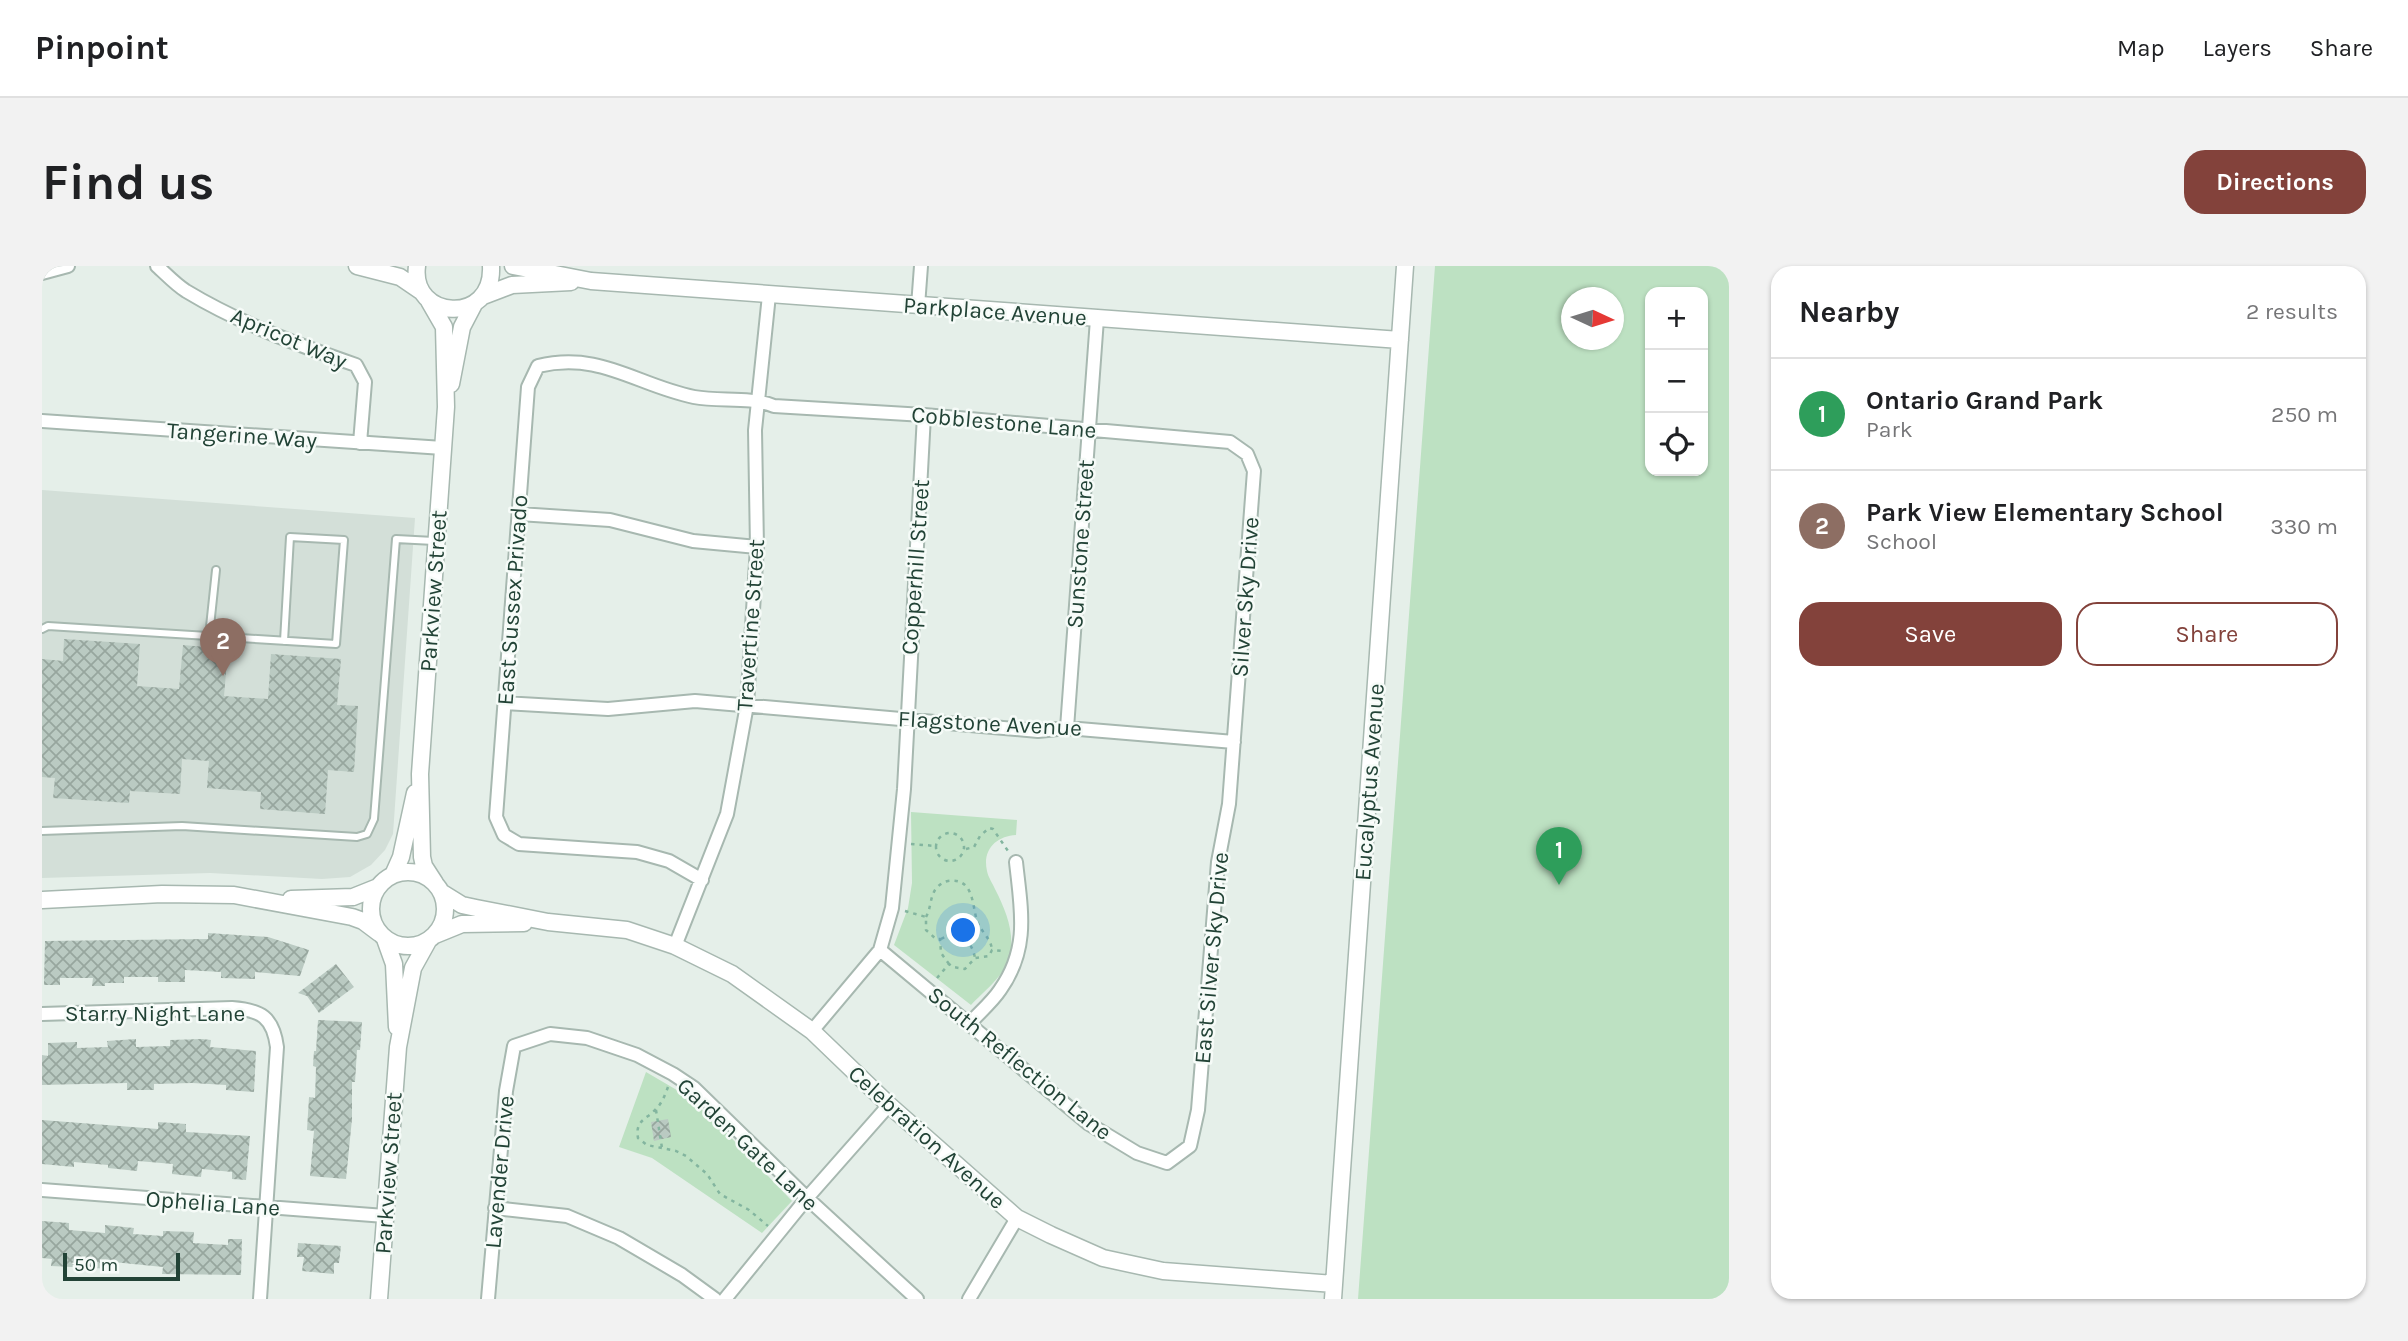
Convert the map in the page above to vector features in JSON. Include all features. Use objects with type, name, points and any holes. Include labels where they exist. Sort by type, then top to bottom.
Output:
[{"type":"street","points":[[42,273],[68,266]]},
{"type":"street","name":"Apricot Way","points":[[157,266],[184,290],[253,326],[356,365],[365,382],[360,443]]},
{"type":"street","points":[[357,266],[400,277],[425,296]]},
{"type":"street","points":[[417,266],[417,281],[440,316],[444,327],[446,407]]},
{"type":"street","points":[[446,407],[462,327],[491,278],[491,266]]},
{"type":"street","name":"Parkplace Avenue","points":[[513,266],[591,281],[1400,340]]},
{"type":"street","points":[[918,306],[921,266]]},
{"type":"street","name":"Eucalyptus Avenue","points":[[1334,1292],[1405,266]]},
{"type":"street","name":"Parkplace Avenue","points":[[425,296],[440,307],[463,309],[512,285],[591,281]]},
{"type":"street","name":"Travertine Street","points":[[676,946],[727,814],[747,705],[757,547],[755,430],[769,295]]},
{"type":"street","name":"Sunstone Street","points":[[1067,727],[1097,318]]},
{"type":"street","name":"Cobblestone Lane","points":[[537,366],[561,360],[597,364],[692,397],[722,401],[758,400],[774,406],[1088,428],[1230,442],[1247,454]]},
{"type":"street","name":"East Sussex Privado","points":[[537,366],[528,387],[496,817],[504,835],[519,844],[637,852],[669,861],[702,880]]},
{"type":"street","name":"Parkview Street","points":[[438,887],[422,857],[420,774],[446,407]]},
{"type":"street","name":"Copperhill Street","points":[[880,950],[892,908],[904,789],[923,415]]},
{"type":"street","name":"Tangerine Way","points":[[42,421],[443,448]]},
{"type":"street","name":"Silver Sky Drive","points":[[1234,742],[1254,471],[1247,454]]},
{"type":"street","points":[[519,514],[610,520],[693,541],[757,547]]},
{"type":"street","name":"Flagstone Avenue","points":[[505,703],[608,709],[695,701],[1038,731],[1067,727],[1234,742]]},
{"type":"street","name":"East Silver Sky Drive","points":[[1167,1163],[1190,1146],[1198,1110],[1217,862],[1229,804],[1234,742]]},
{"type":"street","name":"Parkview Street","points":[[393,875],[403,850],[420,774]]},
{"type":"street","points":[[970,1023],[1000,990],[1019,953],[1023,924],[1016,862]]},
{"type":"street","points":[[42,900],[162,894],[234,895],[352,917],[363,921],[395,945],[407,947],[418,946],[432,938],[442,926],[445,914],[445,903],[438,887],[420,873],[402,872],[393,875],[378,887],[354,897],[264,900]]},
{"type":"street","points":[[378,887],[371,905],[374,925],[382,936]]},
{"type":"street","name":"Celebration Avenue","points":[[438,887],[462,905],[548,922],[627,930],[676,946],[732,974],[812,1031],[889,1105],[1017,1218],[1051,1235],[1103,1258],[1163,1271],[1334,1292]]},
{"type":"street","name":"Celebration Avenue","points":[[432,938],[462,925],[548,922]]},
{"type":"street","name":"Parkview Street","points":[[382,936],[395,971],[398,1047]]},
{"type":"street","name":"Parkview Street","points":[[379,1299],[398,1047],[413,968],[432,938]]},
{"type":"street","points":[[812,1031],[880,950]]},
{"type":"street","name":"South Reflection Lane","points":[[880,950],[1088,1124],[1137,1153],[1167,1163]]},
{"type":"street","name":"Starry Night Lane","points":[[42,1014],[232,1008],[252,1010],[266,1018],[275,1030],[277,1047],[265,1207]]},
{"type":"street","name":"Garden Gate Lane","points":[[514,1046],[550,1034],[587,1038],[637,1055],[673,1074],[694,1088],[807,1198],[917,1299]]},
{"type":"street","name":"Lavender Drive","points":[[488,1299],[506,1091],[514,1046]]},
{"type":"street","points":[[725,1299],[807,1198],[889,1105]]},
{"type":"street","name":"Ophelia Lane","points":[[42,1190],[385,1216]]},
{"type":"street","points":[[260,1299],[265,1207]]},
{"type":"street","points":[[495,1208],[567,1216],[619,1238],[682,1275],[715,1299]]},
{"type":"street","points":[[969,1299],[1017,1218]]},
{"type":"lane","points":[[42,629],[48,626],[284,641],[336,644],[344,540],[290,537],[284,641]]},
{"type":"lane","points":[[42,831],[182,826],[357,837],[367,834],[374,819],[396,539],[436,541]]},
{"type":"lane","points":[[209,636],[216,570]]},
{"type":"path","points":[[965,849],[975,847],[985,831],[993,829],[1016,862]]},
{"type":"path","points":[[954,833],[962,838],[965,849],[959,859],[950,862],[941,859],[936,846],[940,837],[954,833]]},
{"type":"path","points":[[899,843],[936,846]]},
{"type":"path","points":[[940,939],[941,953],[953,967],[965,969],[975,958],[986,958],[992,950],[991,942],[977,922],[971,893],[961,883],[949,881],[936,888],[926,917],[926,930],[936,939],[949,935],[964,937],[971,945],[975,958]]},
{"type":"path","points":[[892,908],[926,917]]},
{"type":"path","points":[[992,950],[1019,953]]},
{"type":"path","points":[[929,989],[949,964]]},
{"type":"path","points":[[662,1148],[656,1110],[673,1074]]},
{"type":"path","points":[[656,1110],[642,1118],[637,1131],[642,1142],[686,1156],[707,1174],[720,1194],[749,1210],[778,1234]]},
{"type":"shaded area","points":[[42,490],[415,518],[393,834],[385,850],[371,865],[350,877],[322,879],[210,873],[42,878]]},
{"type":"green space","points":[[1435,266],[1729,266],[1729,1299],[1358,1299]]},
{"type":"green space","points":[[911,812],[1017,820],[1016,835],[1003,838],[992,845],[986,863],[988,876],[1009,924],[1009,959],[998,978],[971,1005],[894,945],[908,908],[912,883]]},
{"type":"green space","points":[[646,1072],[687,1096],[717,1123],[792,1201],[762,1233],[652,1158],[619,1147]]},
{"type":"building","points":[[64,639],[140,644],[137,686],[179,689],[183,645],[228,649],[224,696],[268,699],[271,654],[341,659],[337,705],[358,706],[354,772],[328,770],[325,814],[260,809],[261,792],[207,788],[209,761],[182,759],[180,794],[130,791],[129,803],[53,798],[55,778],[42,777],[42,659],[63,661]]},
{"type":"building","points":[[208,933],[268,937],[309,950],[300,976],[255,972],[255,979],[221,978],[221,972],[185,970],[185,982],[158,982],[158,977],[124,977],[124,983],[92,986],[93,978],[60,978],[60,985],[44,985],[45,941],[208,939]]},
{"type":"building","points":[[336,964],[354,987],[319,1013],[307,996],[298,993]]},
{"type":"building","points":[[318,1020],[362,1022],[355,1082],[352,1082],[352,1119],[346,1179],[310,1176],[314,1131],[307,1130],[309,1097],[315,1098],[316,1067],[313,1066]]},
{"type":"building","points":[[136,1039],[136,1047],[170,1046],[170,1040],[202,1039],[211,1040],[210,1047],[256,1051],[254,1092],[226,1090],[226,1085],[192,1083],[154,1084],[154,1090],[127,1090],[127,1083],[42,1085],[42,1055],[48,1056],[48,1043],[77,1042],[77,1048],[108,1047],[107,1041]]},
{"type":"building","points":[[668,1119],[671,1137],[654,1141],[651,1122]]},
{"type":"building","points":[[42,1120],[158,1129],[158,1122],[186,1124],[186,1132],[250,1136],[246,1180],[232,1179],[232,1172],[202,1169],[201,1177],[172,1174],[173,1164],[138,1161],[137,1171],[74,1162],[74,1167],[42,1164]]},
{"type":"building","points":[[42,1221],[69,1223],[69,1230],[105,1233],[105,1225],[134,1228],[133,1234],[163,1236],[163,1231],[194,1232],[193,1243],[228,1245],[228,1239],[242,1239],[241,1275],[162,1274],[163,1267],[113,1262],[113,1269],[51,1266],[52,1259],[42,1258]]},
{"type":"building","points":[[298,1243],[341,1246],[339,1263],[334,1263],[334,1274],[302,1271],[304,1257],[297,1257]]},
{"type":"place","name":"Park View Elementary School","points":[[223,676]]},
{"type":"place","name":"Ontario Grand Park","points":[[1559,885]]}]
